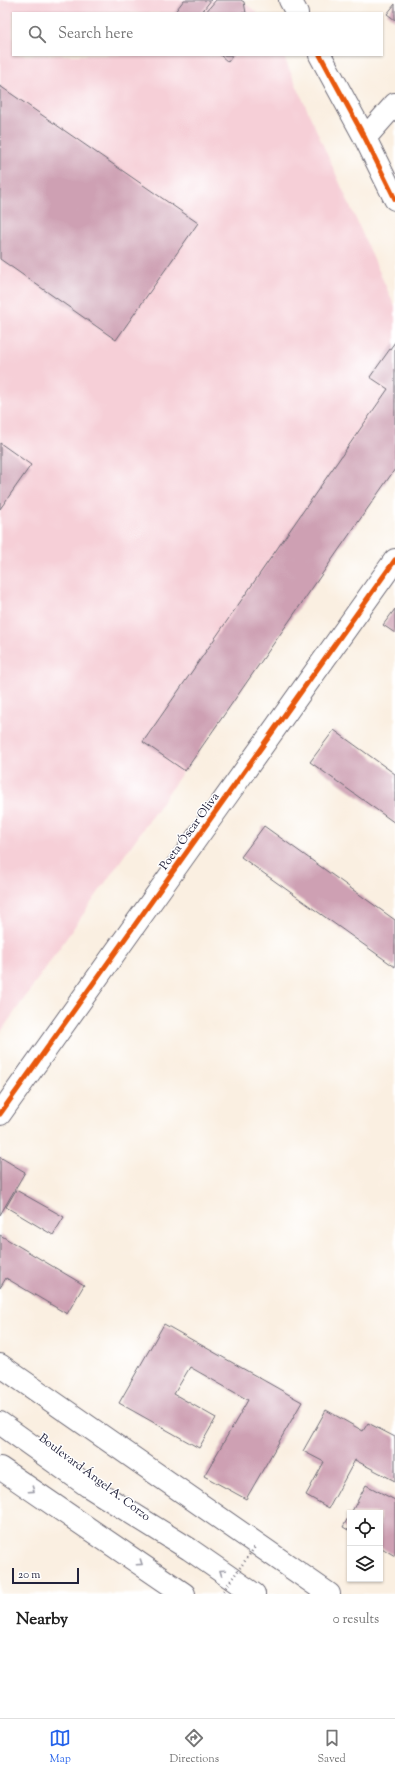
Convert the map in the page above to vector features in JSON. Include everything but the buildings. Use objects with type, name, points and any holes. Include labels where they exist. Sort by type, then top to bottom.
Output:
[{"type":"street","points":[[290,0],[296,12]]},
{"type":"street","points":[[321,56],[365,138],[395,198]]},
{"type":"street","points":[[365,138],[395,104]]},
{"type":"street","name":"Poeta Óscar Oliva","points":[[0,1114],[395,560]]},
{"type":"street","points":[[0,1365],[329,1594]]},
{"type":"street","name":"Boulevard Ángel A. Corzo","points":[[0,1406],[189,1549]]},
{"type":"street","points":[[0,1423],[88,1486],[189,1549],[254,1594]]},
{"type":"street","points":[[0,1468],[180,1591]]},
{"type":"path","points":[[221,1594],[255,1547]]},
{"type":"shaded area","points":[[0,0],[240,0],[257,12],[12,12],[12,56],[283,56],[395,307],[395,469],[0,1033]]},
{"type":"cycle path","points":[[321,56],[365,138],[395,199]]},
{"type":"cycle path","points":[[0,1114],[395,560]]}]
